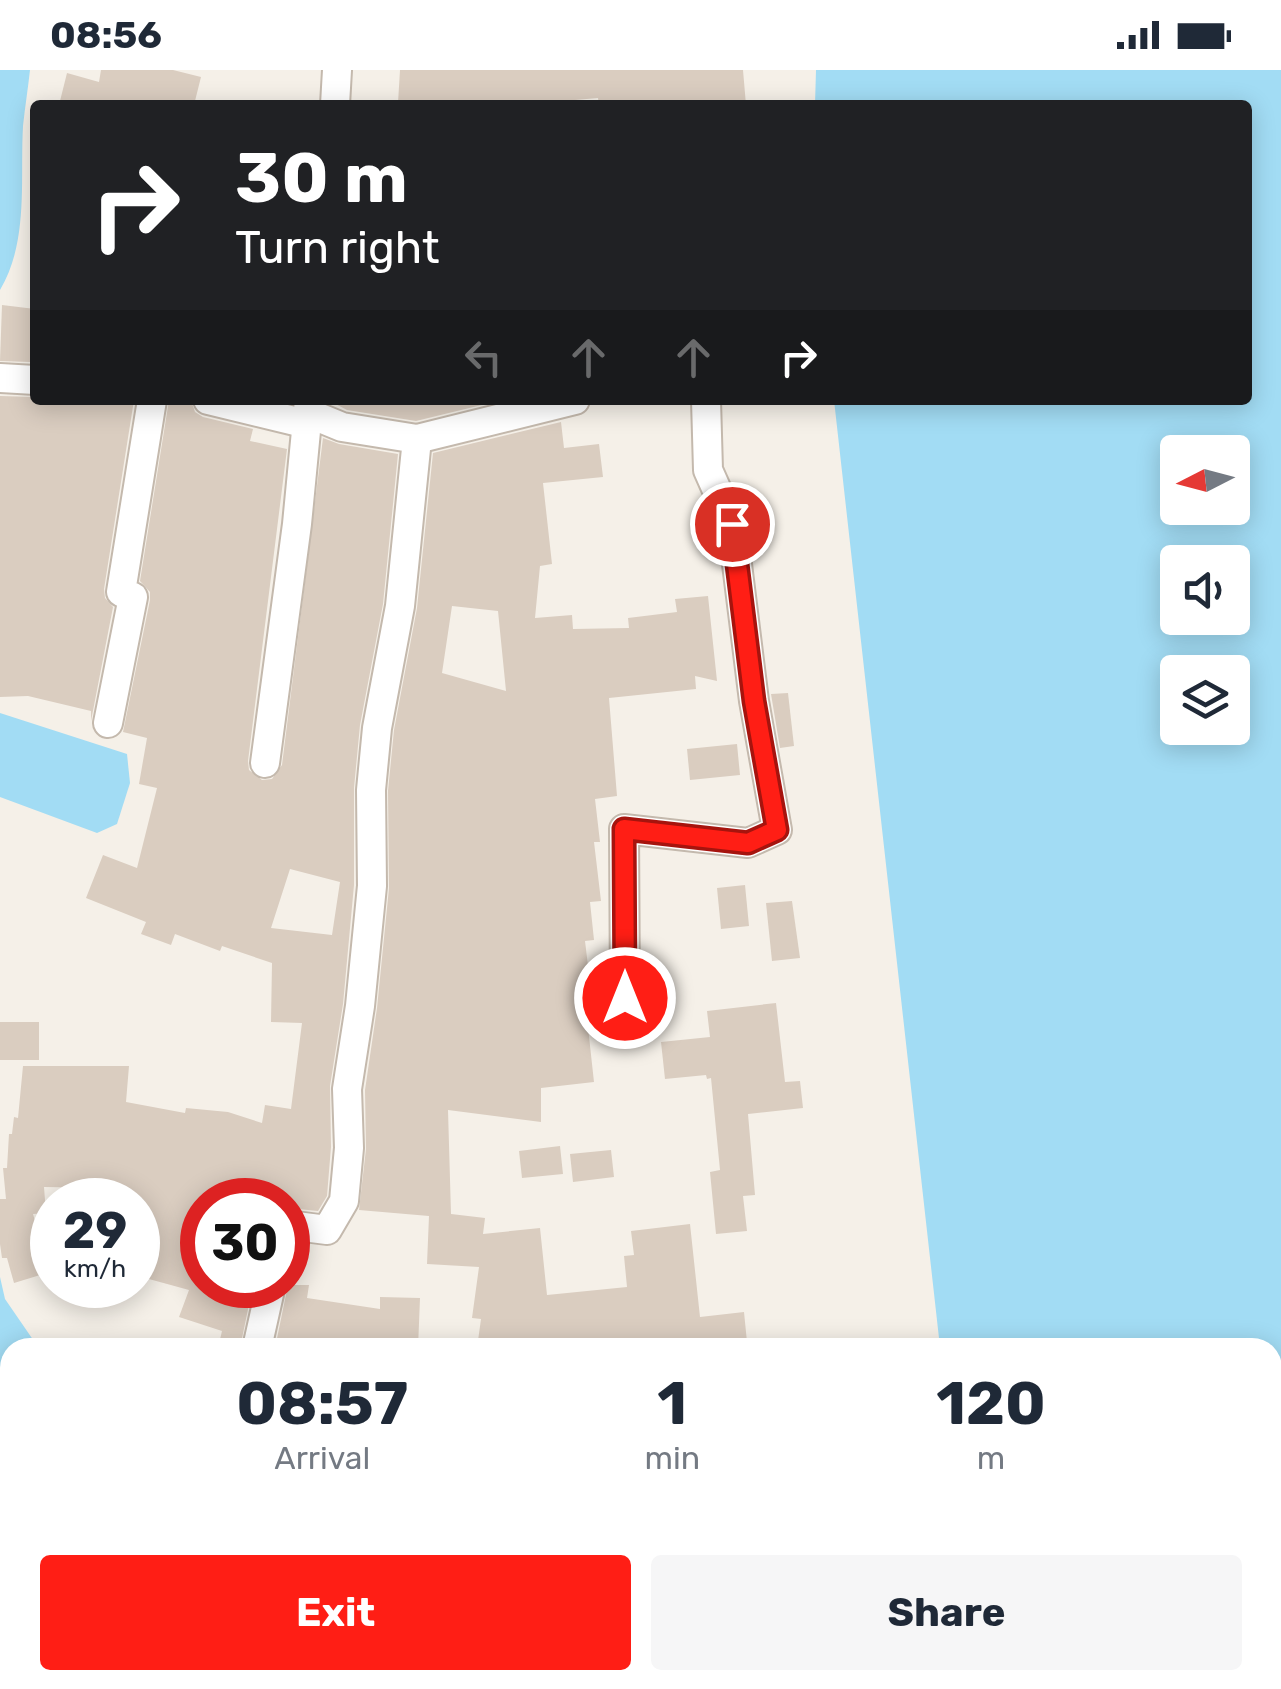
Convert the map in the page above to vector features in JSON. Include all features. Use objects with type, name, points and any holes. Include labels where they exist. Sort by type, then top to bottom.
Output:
[{"type":"street","points":[[335,100],[337,70]]},
{"type":"street","points":[[0,378],[30,380]]},
{"type":"street","points":[[108,724],[133,597],[121,592],[151,405]]},
{"type":"street","points":[[250,405],[308,412],[342,428],[418,439],[555,405]]},
{"type":"street","points":[[625,998],[624,829],[748,843],[777,830],[754,701],[732,524],[708,470],[706,405]]},
{"type":"street","points":[[265,764],[308,412]]},
{"type":"street","points":[[310,1228],[327,1230],[344,1201],[350,1148],[347,1089],[372,886],[371,790],[376,728],[400,606],[418,439]]},
{"type":"street","points":[[259,1338],[265,1308]]},
{"type":"water","points":[[0,70],[30,70],[23,126],[19,231],[0,290]]},
{"type":"water","points":[[816,70],[1281,70],[1281,1338],[939,1338],[835,405],[1252,405],[1252,100],[815,100]]},
{"type":"water","points":[[0,713],[127,754],[130,783],[117,824],[97,833],[0,797]]},
{"type":"water","points":[[0,1277],[5,1299],[32,1338],[0,1338]]},
{"type":"building","points":[[101,70],[173,70],[201,77],[195,100],[60,100],[67,73],[99,82]]},
{"type":"building","points":[[400,70],[743,70],[746,100],[598,98],[398,100]]},
{"type":"building","points":[[2,305],[30,308],[30,362],[0,361]]},
{"type":"building","points":[[0,396],[30,397],[30,405],[133,405],[104,589],[105,598],[113,607],[91,721],[91,711],[28,696],[0,697]]},
{"type":"building","points":[[168,405],[193,405],[203,417],[253,429],[250,441],[287,449],[248,761],[249,770],[262,780],[272,779],[282,765],[323,438],[398,454],[383,604],[360,725],[354,788],[354,885],[343,1004],[330,1086],[327,1196],[318,1211],[310,1210],[310,1178],[180,1178],[180,1288],[160,1282],[160,1178],[30,1178],[30,1278],[14,1283],[7,1258],[2,1258],[0,1199],[6,1199],[3,1168],[7,1168],[14,1117],[18,1118],[23,1066],[129,1066],[126,1102],[185,1113],[186,1108],[228,1112],[262,1123],[265,1105],[291,1109],[302,1023],[271,1022],[272,963],[222,946],[220,951],[175,934],[171,945],[141,934],[146,922],[86,898],[103,855],[137,868],[157,788],[139,784],[147,738],[123,732],[150,592],[140,581]],"holes":[[[290,869],[340,882],[332,935],[271,928]]]},
{"type":"building","points":[[338,405],[482,405],[416,421],[347,410]]},
{"type":"building","points":[[561,422],[564,448],[599,444],[603,477],[543,483],[552,564],[540,566],[535,618],[572,615],[573,629],[629,628],[628,618],[677,612],[675,599],[708,596],[717,681],[695,676],[696,689],[609,698],[617,796],[595,799],[600,842],[594,842],[601,901],[590,902],[594,940],[585,941],[592,999],[585,1000],[594,1082],[541,1088],[541,1122],[448,1110],[451,1214],[485,1218],[483,1234],[540,1228],[547,1295],[627,1287],[624,1256],[634,1255],[631,1231],[690,1224],[700,1317],[744,1312],[747,1338],[478,1338],[481,1319],[472,1318],[479,1267],[427,1264],[429,1216],[359,1210],[366,1149],[365,1090],[389,888],[388,791],[394,730],[417,608],[433,453]],"holes":[[[452,606],[498,611],[506,691],[442,673]]]},
{"type":"building","points":[[788,693],[794,746],[780,748],[771,694]]},
{"type":"building","points":[[737,744],[740,775],[690,780],[687,749]]},
{"type":"building","points":[[745,885],[749,926],[721,929],[717,888]]},
{"type":"building","points":[[792,901],[800,958],[772,961],[766,903]]},
{"type":"building","points":[[776,1003],[785,1082],[800,1081],[803,1108],[748,1114],[755,1195],[743,1196],[747,1231],[716,1234],[710,1172],[720,1170],[711,1078],[706,1075],[665,1079],[661,1042],[710,1037],[707,1011]]},
{"type":"building","points":[[0,1022],[39,1022],[39,1060],[0,1060]]},
{"type":"building","points":[[560,1146],[563,1174],[522,1178],[519,1151]]},
{"type":"building","points":[[611,1150],[614,1177],[573,1182],[570,1154]]},
{"type":"building","points":[[380,1297],[420,1298],[418,1338],[277,1338],[283,1308],[310,1308],[310,1298],[380,1309]]},
{"type":"building","points":[[182,1308],[248,1308],[242,1338],[220,1338],[222,1331],[179,1317]]},
{"type":"route","points":[[625,998],[624,829],[748,843],[777,830],[754,701],[732,524]]}]
